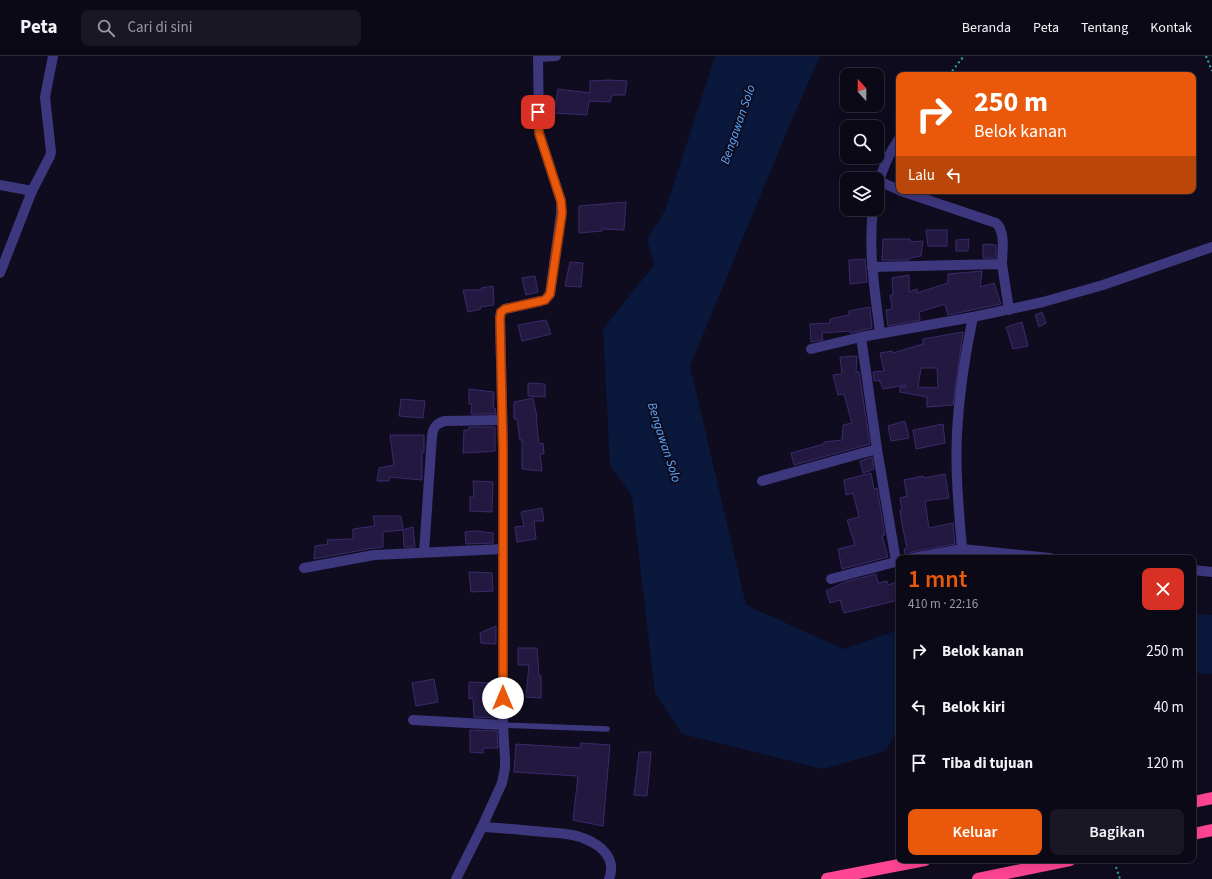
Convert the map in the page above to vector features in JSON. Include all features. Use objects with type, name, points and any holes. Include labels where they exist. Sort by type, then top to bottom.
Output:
[{"type":"highway","points":[[1196,833],[1212,830]]},
{"type":"highway","points":[[827,879],[910,863]]},
{"type":"highway","points":[[978,879],[1055,863]]},
{"type":"street","points":[[0,272],[32,191],[51,152],[45,97],[53,56]]},
{"type":"street","points":[[456,879],[502,783],[504,775],[500,318],[501,312],[505,309],[545,300],[550,294],[562,207],[538,126],[538,56],[556,56]]},
{"type":"street","points":[[882,172],[888,156],[896,143]]},
{"type":"street","points":[[0,185],[32,191]]},
{"type":"street","points":[[884,186],[896,190]]},
{"type":"street","points":[[909,194],[996,223],[1000,226],[1002,234],[1002,264],[1009,310]]},
{"type":"street","points":[[872,216],[872,267],[880,333]]},
{"type":"street","points":[[811,349],[861,336],[1009,310],[1103,286],[1212,247]]},
{"type":"street","points":[[872,267],[1002,264]]},
{"type":"street","points":[[962,550],[957,473],[957,433],[965,365],[973,317]]},
{"type":"street","points":[[861,336],[877,449],[897,555]]},
{"type":"street","points":[[424,552],[432,436],[435,426],[441,422],[449,420],[502,420]]},
{"type":"street","points":[[762,481],[877,449]]},
{"type":"street","points":[[304,568],[374,554],[503,549]]},
{"type":"street","points":[[931,555],[962,550],[1017,555]]},
{"type":"street","points":[[831,578],[896,562]]},
{"type":"street","points":[[1196,570],[1212,572]]},
{"type":"street","points":[[413,720],[503,725]]},
{"type":"street","points":[[482,826],[568,834],[582,838],[603,851],[610,858],[612,865],[609,879]]},
{"type":"lane","points":[[503,725],[607,729]]},
{"type":"path","points":[[951,72],[964,56]]},
{"type":"path","points":[[1206,56],[1212,71]]},
{"type":"path","points":[[1116,867],[1120,879]]},
{"type":"water","name":"Bengawan Solo","points":[[715,56],[820,56],[787,131],[690,366],[746,605],[843,649],[896,631],[896,733],[886,751],[823,769],[682,734],[655,693],[632,496],[610,465],[603,329],[654,265],[647,239],[665,211]]},
{"type":"water","points":[[1196,613],[1212,615],[1212,674],[1196,673]]},
{"type":"building","points":[[590,81],[627,81],[625,95],[612,95],[610,102],[589,101],[587,115],[554,113],[558,89],[590,93]]},
{"type":"building","points":[[626,202],[624,230],[602,229],[602,231],[579,233],[579,206]]},
{"type":"building","points":[[926,230],[947,230],[947,246],[928,246]]},
{"type":"building","points":[[883,239],[910,239],[910,242],[923,241],[921,256],[910,258],[909,260],[882,260]]},
{"type":"building","points":[[969,239],[968,251],[956,251],[956,240]]},
{"type":"building","points":[[983,244],[996,245],[996,258],[983,258]]},
{"type":"building","points":[[865,259],[867,282],[850,284],[849,260]]},
{"type":"building","points":[[570,262],[583,263],[581,287],[565,286]]},
{"type":"building","points":[[982,271],[980,287],[994,283],[1001,304],[948,315],[945,304],[919,312],[920,320],[888,326],[886,310],[892,309],[890,295],[893,295],[892,278],[909,275],[909,292],[917,289],[917,293],[948,283],[948,274]]},
{"type":"building","points":[[535,276],[538,292],[526,295],[522,278]]},
{"type":"building","points":[[493,286],[494,305],[480,307],[481,309],[468,312],[463,290],[482,290],[481,288]]},
{"type":"building","points":[[870,307],[872,328],[850,333],[850,331],[822,333],[823,340],[811,342],[810,324],[830,323],[830,319],[849,315],[849,311]]},
{"type":"building","points":[[1042,312],[1046,323],[1039,327],[1035,315]]},
{"type":"building","points":[[546,320],[551,334],[522,341],[518,325]]},
{"type":"building","points":[[1022,322],[1028,346],[1013,349],[1006,327]]},
{"type":"building","points":[[963,332],[953,405],[927,407],[927,397],[900,392],[900,387],[906,387],[906,385],[883,389],[879,380],[874,381],[873,372],[884,371],[880,353],[892,351],[893,353],[923,344],[923,339]],"holes":[[[921,368],[937,368],[938,388],[918,387]]]},
{"type":"building","points":[[857,356],[856,372],[859,372],[870,444],[794,465],[791,453],[824,444],[824,442],[842,440],[843,425],[852,423],[844,394],[838,395],[833,375],[842,374],[840,357]]},
{"type":"building","points":[[528,383],[545,384],[545,397],[528,396]]},
{"type":"building","points":[[469,389],[494,392],[493,408],[495,408],[496,414],[471,414],[472,404],[469,404]]},
{"type":"building","points":[[533,398],[537,417],[539,444],[543,443],[544,454],[540,454],[542,471],[522,469],[522,440],[520,440],[517,419],[514,419],[514,402]]},
{"type":"building","points":[[401,399],[425,401],[423,418],[399,416]]},
{"type":"building","points":[[905,421],[909,438],[891,441],[888,426]]},
{"type":"building","points":[[943,424],[945,443],[916,449],[913,430]]},
{"type":"building","points":[[469,427],[495,427],[495,451],[463,453],[464,430],[469,430]]},
{"type":"building","points":[[390,435],[424,435],[424,452],[422,452],[422,480],[390,477],[389,481],[377,481],[379,468],[394,465]]},
{"type":"building","points":[[872,457],[874,469],[863,473],[860,461]]},
{"type":"building","points":[[871,473],[874,489],[877,488],[885,535],[882,536],[888,557],[842,569],[838,549],[855,545],[847,520],[859,517],[853,493],[846,495],[844,480]]},
{"type":"building","points":[[945,474],[949,498],[925,501],[929,528],[953,523],[955,544],[912,552],[905,555],[904,549],[907,548],[900,510],[902,510],[900,498],[907,496],[904,480],[923,476],[924,478]]},
{"type":"building","points":[[473,481],[493,482],[492,512],[470,511],[470,497],[474,497]]},
{"type":"building","points":[[542,508],[544,521],[534,521],[536,539],[517,542],[515,527],[524,526],[521,512]]},
{"type":"building","points":[[373,516],[401,516],[403,530],[383,532],[383,547],[314,559],[315,546],[328,544],[327,540],[353,539],[353,529],[375,526]]},
{"type":"building","points":[[413,527],[415,547],[404,547],[403,530]]},
{"type":"building","points":[[477,531],[493,533],[493,543],[466,544],[465,532]]},
{"type":"building","points":[[469,572],[492,573],[493,591],[471,592]]},
{"type":"building","points":[[876,574],[878,583],[887,581],[888,585],[896,582],[896,601],[844,613],[840,600],[830,603],[826,591],[845,582]]},
{"type":"building","points":[[496,626],[496,644],[481,643],[480,633]]},
{"type":"building","points":[[518,648],[537,648],[539,676],[541,676],[541,698],[526,697],[529,665],[518,665]]},
{"type":"building","points":[[434,679],[438,702],[416,706],[412,683]]},
{"type":"building","points":[[469,682],[493,683],[494,701],[496,701],[496,718],[474,717],[473,698],[469,699]]},
{"type":"building","points":[[470,730],[497,731],[498,748],[483,748],[483,753],[470,752]]},
{"type":"building","points":[[581,743],[610,745],[603,826],[573,820],[578,776],[514,772],[516,744],[580,748]]},
{"type":"building","points":[[639,752],[651,752],[647,796],[634,795]]},
{"type":"route","points":[[503,698],[504,505],[500,318],[501,312],[505,309],[545,300],[550,294],[562,213],[561,201],[553,173],[539,133],[538,112]]}]
